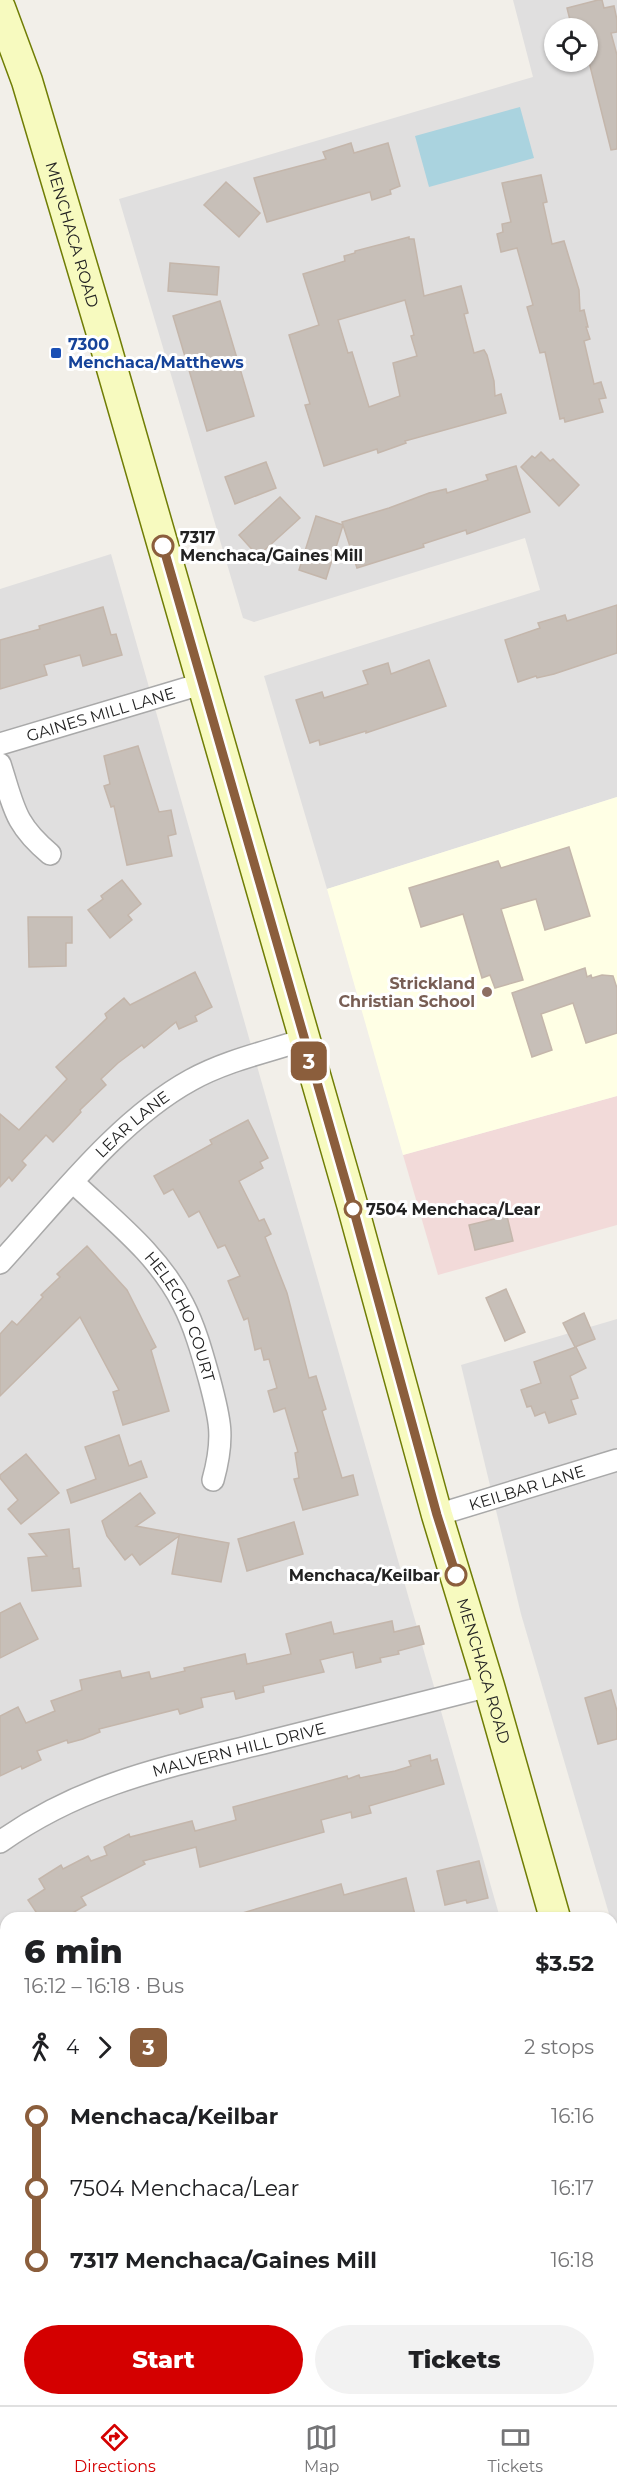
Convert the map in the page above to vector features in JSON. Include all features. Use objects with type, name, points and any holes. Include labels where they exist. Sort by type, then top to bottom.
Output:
[{"type":"main road","name":"MENCHACA ROAD","points":[[0,8],[27,81],[103,338],[352,1204],[437,1515],[489,1686],[553,1912]]},
{"type":"street","name":"GAINES MILL LANE","points":[[0,744],[201,684]]},
{"type":"street","points":[[0,764],[20,822],[34,841],[50,854]]},
{"type":"street","name":"LEAR LANE","points":[[0,1263],[134,1120],[171,1092],[220,1066],[303,1040]]},
{"type":"street","name":"HELECHO COURT","points":[[74,1183],[143,1248],[162,1271],[183,1303],[192,1324],[218,1411],[221,1453],[213,1480]]},
{"type":"street","name":"KEILBAR LANE","points":[[437,1515],[617,1460]]},
{"type":"street","name":"MALVERN HILL DRIVE","points":[[0,1842],[34,1818],[64,1802],[135,1775],[489,1686]]},
{"type":"shaded area","points":[[513,0],[617,0],[617,797],[327,889],[264,676],[540,590],[525,538],[254,622],[243,618],[119,199],[533,77]]},
{"type":"shaded area","points":[[111,554],[498,1912],[0,1912],[0,589]]},
{"type":"shaded area","name":"Strickland Christian School","points":[[617,797],[617,1096],[403,1155],[327,889]]},
{"type":"shaded area","points":[[617,1096],[617,1225],[438,1275],[403,1155]]},
{"type":"shaded area","points":[[617,1319],[617,1912],[608,1912],[521,1614],[461,1365]]},
{"type":"water","points":[[520,107],[534,158],[429,187],[415,136]]},
{"type":"building","points":[[598,0],[602,0],[604,8],[614,6],[617,32],[611,33],[617,55],[617,149],[611,150],[592,72],[598,72],[598,18],[570,18],[567,8]]},
{"type":"building","points":[[351,143],[354,153],[388,143],[400,186],[390,190],[391,194],[372,200],[370,192],[267,222],[254,178],[326,159],[323,152]]},
{"type":"building","points":[[541,175],[547,202],[543,203],[552,244],[564,241],[579,290],[580,311],[584,310],[588,327],[586,327],[590,339],[584,341],[594,384],[601,382],[606,398],[599,399],[603,412],[565,422],[564,418],[560,419],[545,352],[540,353],[527,307],[533,305],[517,248],[501,252],[497,234],[503,232],[502,224],[511,222],[502,183]]},
{"type":"building","points":[[226,182],[260,213],[239,237],[204,205]]},
{"type":"building","points":[[409,237],[409,239],[414,239],[424,296],[461,286],[468,313],[464,314],[474,353],[484,350],[487,355],[494,381],[495,396],[501,394],[506,413],[405,441],[406,443],[378,453],[377,449],[324,466],[305,405],[310,404],[289,335],[319,325],[303,274],[345,261],[344,256],[355,253],[355,251]],"holes":[[[405,300],[414,335],[411,336],[417,356],[393,363],[400,396],[369,407],[352,352],[348,353],[338,320]]]},
{"type":"building","points":[[170,263],[219,267],[217,295],[168,291]]},
{"type":"building","points":[[220,301],[254,416],[207,431],[173,316]]},
{"type":"building","points":[[541,452],[550,461],[553,459],[579,485],[559,506],[521,467],[532,456],[535,458]]},
{"type":"building","points":[[266,462],[276,488],[235,504],[225,477]]},
{"type":"building","points":[[516,466],[530,512],[467,534],[466,530],[423,544],[424,547],[357,568],[342,522],[429,493],[446,489],[447,493],[488,480],[486,475]]},
{"type":"building","points":[[280,497],[300,518],[258,556],[239,535]]},
{"type":"building","points":[[316,516],[343,525],[326,579],[299,570]]},
{"type":"building","points":[[617,605],[617,653],[554,674],[537,678],[536,676],[518,682],[505,640],[540,628],[538,623],[565,615],[567,621]]},
{"type":"building","points":[[103,607],[111,635],[116,634],[122,655],[83,666],[80,655],[44,665],[47,675],[0,689],[0,640]]},
{"type":"building","points":[[429,660],[446,706],[366,733],[366,731],[320,745],[319,740],[310,743],[296,700],[322,692],[324,698],[368,684],[363,671],[388,663],[391,674]]},
{"type":"building","points":[[138,746],[159,812],[171,810],[176,834],[168,836],[172,856],[127,865],[114,806],[111,807],[104,786],[110,784],[104,756]]},
{"type":"building","points":[[569,847],[590,916],[545,930],[536,899],[501,909],[523,980],[495,988],[490,975],[482,978],[463,914],[421,927],[409,888],[498,861],[501,868]]},
{"type":"building","points":[[122,880],[141,904],[128,915],[132,920],[110,938],[88,910],[103,899],[101,896]]},
{"type":"building","points":[[28,917],[72,917],[72,943],[66,943],[66,966],[29,967]]},
{"type":"building","points":[[585,968],[587,977],[591,975],[592,978],[602,975],[613,976],[617,988],[617,1033],[586,1043],[573,1003],[541,1014],[552,1050],[532,1057],[512,993]]},
{"type":"building","points":[[195,972],[212,1007],[195,1016],[197,1021],[179,1029],[176,1022],[144,1048],[142,1045],[118,1063],[101,1079],[106,1085],[80,1110],[81,1112],[53,1142],[46,1135],[22,1161],[26,1165],[12,1181],[9,1177],[0,1187],[0,1114],[19,1130],[67,1079],[56,1067],[107,1018],[105,1014],[124,998],[130,1005]]},
{"type":"building","points":[[248,1120],[268,1158],[260,1162],[263,1168],[239,1181],[259,1221],[264,1219],[271,1234],[265,1237],[287,1293],[309,1378],[316,1376],[326,1409],[322,1411],[342,1478],[353,1475],[358,1495],[303,1510],[294,1479],[299,1478],[295,1453],[298,1452],[285,1408],[274,1412],[268,1391],[277,1388],[269,1359],[264,1360],[261,1348],[255,1350],[248,1318],[244,1320],[228,1281],[240,1276],[225,1245],[218,1248],[199,1211],[189,1217],[173,1189],[164,1194],[154,1176],[212,1144],[210,1140]]},
{"type":"building","points":[[507,1216],[513,1241],[475,1250],[469,1225]]},
{"type":"building","points":[[87,1246],[127,1290],[156,1347],[151,1350],[169,1411],[123,1425],[113,1392],[119,1390],[80,1317],[0,1396],[0,1334],[12,1321],[17,1325],[43,1297],[41,1295],[60,1277],[57,1274]]},
{"type":"building","points":[[506,1289],[525,1332],[505,1341],[486,1298]]},
{"type":"building","points":[[584,1313],[595,1339],[575,1347],[563,1323]]},
{"type":"building","points":[[576,1347],[586,1368],[570,1376],[578,1398],[571,1400],[576,1414],[549,1423],[545,1412],[535,1416],[531,1406],[527,1407],[521,1390],[541,1383],[534,1362]]},
{"type":"building","points":[[119,1435],[129,1466],[141,1461],[147,1477],[71,1503],[67,1490],[96,1479],[85,1447]]},
{"type":"building","points":[[26,1454],[59,1493],[21,1524],[8,1509],[18,1500],[0,1475]]},
{"type":"building","points":[[140,1493],[155,1513],[136,1526],[229,1543],[221,1582],[172,1574],[179,1536],[140,1565],[132,1554],[125,1560],[107,1536],[102,1521]]},
{"type":"building","points":[[294,1522],[303,1554],[247,1571],[238,1539]]},
{"type":"building","points":[[69,1529],[73,1569],[79,1568],[81,1586],[32,1591],[28,1558],[47,1556],[29,1534]]},
{"type":"building","points":[[20,1603],[38,1639],[0,1658],[0,1613]]},
{"type":"building","points":[[392,1621],[394,1632],[419,1626],[424,1644],[398,1651],[399,1654],[380,1658],[381,1662],[356,1668],[353,1652],[320,1660],[324,1672],[263,1686],[264,1692],[236,1699],[234,1691],[201,1698],[203,1707],[180,1714],[178,1709],[99,1729],[100,1732],[83,1739],[68,1743],[67,1740],[37,1751],[41,1760],[0,1776],[0,1716],[18,1707],[26,1723],[55,1711],[51,1701],[82,1690],[80,1680],[120,1671],[122,1678],[149,1672],[151,1679],[185,1671],[184,1668],[245,1654],[247,1664],[291,1654],[286,1634],[331,1622],[334,1634]]},
{"type":"building","points":[[611,1690],[617,1711],[617,1739],[598,1744],[585,1698]]},
{"type":"building","points":[[430,1755],[431,1761],[437,1759],[444,1784],[369,1806],[371,1813],[352,1818],[351,1812],[321,1820],[324,1832],[200,1867],[196,1847],[143,1861],[145,1864],[81,1897],[86,1905],[74,1912],[36,1912],[28,1900],[45,1889],[39,1879],[61,1865],[63,1869],[88,1856],[91,1861],[107,1855],[104,1847],[129,1834],[130,1837],[192,1821],[195,1831],[236,1820],[233,1807],[347,1776],[348,1779],[359,1775],[360,1778],[395,1771],[411,1766],[409,1761]]},
{"type":"building","points":[[479,1861],[488,1898],[445,1905],[437,1871]]},
{"type":"building","points":[[406,1878],[414,1912],[246,1912],[341,1884],[344,1895]]},
{"type":"bus line","name":"3","points":[[163,546],[303,1040],[352,1204],[437,1515],[456,1575]]},
{"type":"place","name":"7300 Menchaca/Matthews","points":[[56,353]]},
{"type":"place","name":"7317 Menchaca/Gaines Mill","points":[[163,546]]},
{"type":"place","name":"Strickland Christian School","points":[[487,992]]},
{"type":"place","name":"7504 Menchaca/Lear","points":[[353,1209]]},
{"type":"place","name":"Menchaca/Keilbar","points":[[456,1575]]}]
